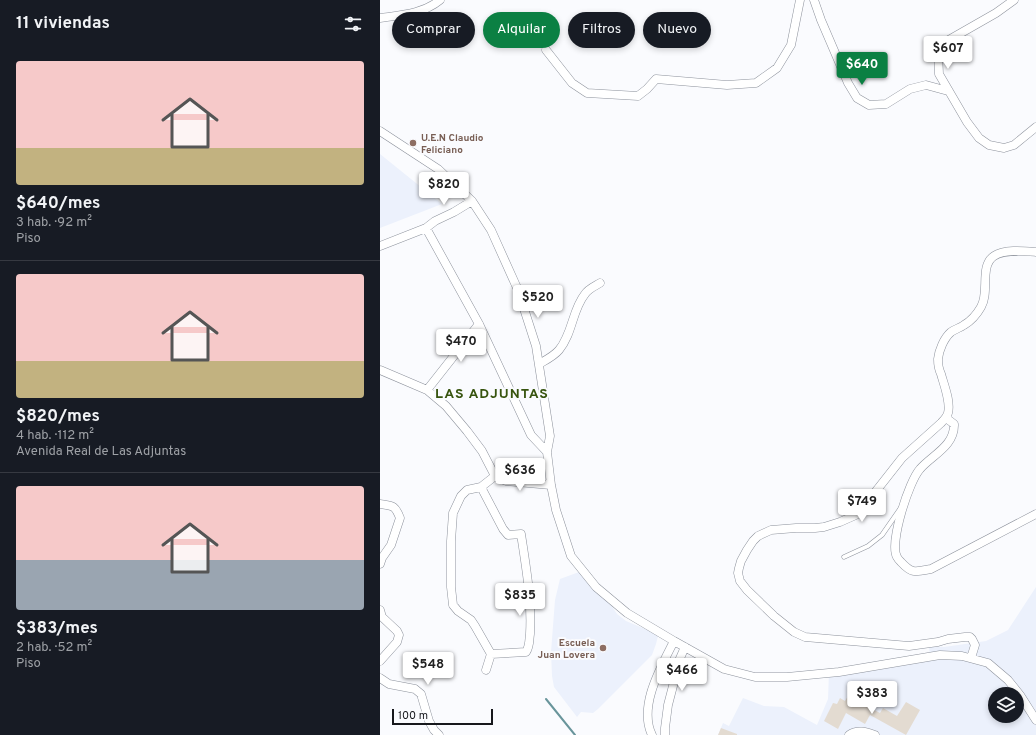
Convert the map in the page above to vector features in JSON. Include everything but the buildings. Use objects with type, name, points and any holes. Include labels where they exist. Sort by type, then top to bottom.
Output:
[{"type":"street","points":[[380,18],[417,12],[433,6],[440,0]]},
{"type":"street","points":[[546,50],[572,83],[587,93],[638,96],[656,79],[728,85],[756,83],[777,68],[791,46],[800,0]]},
{"type":"street","points":[[814,0],[848,83],[858,98],[869,105],[875,105],[886,104],[910,89],[926,85],[948,91]]},
{"type":"street","points":[[1014,0],[996,13],[947,41],[938,52],[939,74],[967,122],[979,138],[989,145],[1004,148],[1014,145],[1036,127]]},
{"type":"street","points":[[380,130],[438,169],[472,201],[491,230],[518,290],[536,346],[550,436],[547,452],[556,510],[571,556],[596,587],[627,613],[724,669],[755,677],[787,677],[839,672],[940,655],[962,656],[988,664],[1008,680],[1020,695],[1036,720]]},
{"type":"street","points":[[380,246],[426,228],[435,221],[472,201]]},
{"type":"street","points":[[426,228],[479,324],[530,435],[547,452]]},
{"type":"street","points":[[970,658],[975,645],[970,637],[948,638],[938,642],[909,646],[805,636],[794,632],[774,616],[747,590],[740,581],[738,574],[741,561],[746,550],[753,541],[763,533],[771,530],[796,528],[811,529],[824,527],[858,514],[902,458],[946,418],[949,409],[948,400],[938,364],[941,346],[951,333],[971,320],[981,308],[984,302],[987,266],[990,260],[1002,252],[1036,252]]},
{"type":"street","points":[[539,364],[559,351],[568,336],[578,306],[585,293],[600,283]]},
{"type":"street","points":[[427,390],[479,324]]},
{"type":"street","points":[[380,370],[427,390],[446,406],[482,451],[495,476],[506,481],[551,485]]},
{"type":"street","points":[[946,418],[954,424],[954,432],[948,443],[919,470],[911,483],[898,525],[895,545],[896,557],[910,571],[919,572],[931,569],[1036,514]]},
{"type":"street","points":[[486,670],[491,654],[471,620],[458,611],[453,605],[451,587],[451,541],[453,513],[461,496],[467,490],[481,487],[495,476]]},
{"type":"street","points":[[481,487],[503,529],[508,535],[521,534],[530,598],[529,647],[526,652],[491,654]]},
{"type":"street","points":[[380,504],[392,506],[396,509],[400,518],[391,545],[382,558],[380,564]]},
{"type":"street","points":[[380,610],[382,617],[397,631],[399,635],[396,642],[380,661]]},
{"type":"street","points":[[652,735],[648,712],[651,692],[674,641]]},
{"type":"street","points":[[665,735],[668,704],[677,665],[685,647]]},
{"type":"street","points":[[380,678],[389,684],[415,690],[422,694],[429,721],[439,735]]},
{"type":"street","points":[[849,735],[860,731],[875,735]]},
{"type":"lane","points":[[844,557],[868,546],[882,535],[906,500]]},
{"type":"shaded area","points":[[380,154],[442,204],[380,228]]},
{"type":"shaded area","name":"Escuela Juan Lovera","points":[[579,572],[585,580],[609,602],[617,614],[626,621],[658,636],[652,655],[598,709],[593,713],[581,712],[577,717],[554,687],[551,652],[555,600],[560,579]]},
{"type":"shaded area","points":[[1036,587],[1036,735],[718,735],[723,723],[729,726],[743,698],[764,706],[784,707],[817,725],[828,699],[829,672],[930,658],[929,646],[944,647],[986,641],[1008,630]]},
{"type":"waterway","points":[[546,699],[575,735]]},
{"type":"place","name":"U.E.N Claudio Feliciano","points":[[413,143]]},
{"type":"place","name":"Escuela Juan Lovera","points":[[603,648]]},
{"type":"district","name":"LAS ADJUNTAS","points":[[492,393]]}]
